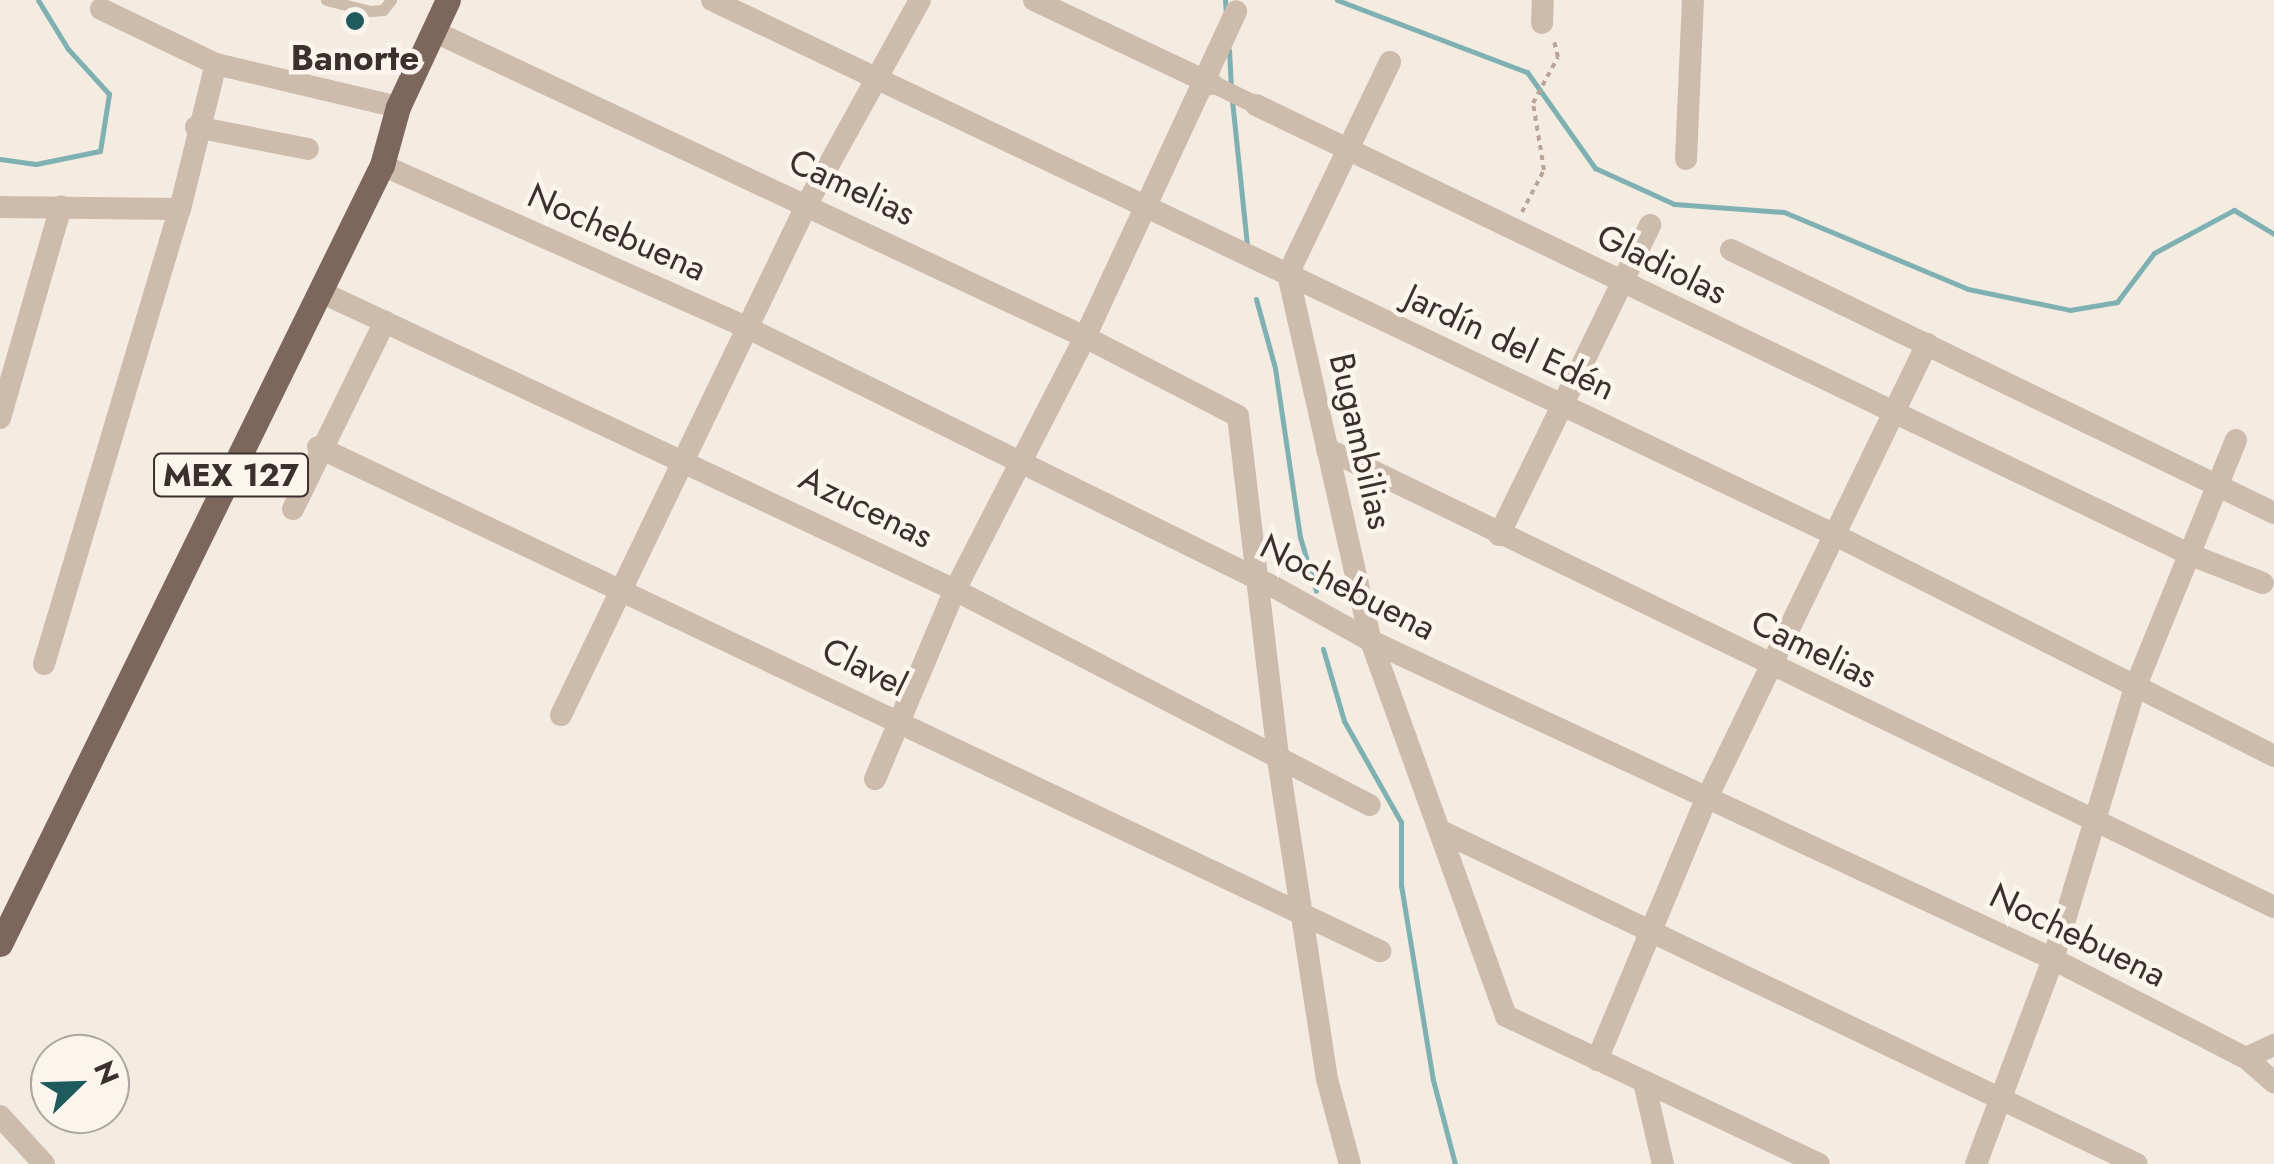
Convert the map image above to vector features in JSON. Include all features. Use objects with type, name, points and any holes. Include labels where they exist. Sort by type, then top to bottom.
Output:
[{"type":"main road","name":"MEX 127","points":[[0,944],[382,165],[398,107],[448,0]]},
{"type":"street","name":"Jardín del Edén","points":[[712,0],[1835,535],[2134,690],[2274,756]]},
{"type":"street","points":[[561,715],[625,589],[683,458],[750,329],[807,204],[920,0]]},
{"type":"street","name":"Gladiolas","points":[[1034,0],[2191,555],[2263,583]]},
{"type":"street","points":[[1686,159],[1694,0]]},
{"type":"street","points":[[101,9],[216,64],[398,107]]},
{"type":"street","points":[[875,779],[895,721],[956,590],[1086,336],[1144,206],[1207,81],[1236,11]]},
{"type":"street","name":"Camelias","points":[[433,31],[1086,336],[1238,416],[1264,582]]},
{"type":"street","points":[[1288,274],[1344,146],[1390,62]]},
{"type":"street","points":[[44,664],[180,209],[196,128],[216,64]]},
{"type":"street","points":[[196,128],[308,149]]},
{"type":"street","name":"Nochebuena","points":[[382,165],[750,329],[1264,582],[1371,641],[2053,959],[2246,1058],[2274,1082]]},
{"type":"street","points":[[0,207],[180,209]]},
{"type":"street","points":[[0,418],[61,207]]},
{"type":"street","points":[[1499,536],[1618,282],[1650,225]]},
{"type":"street","points":[[1731,250],[2274,513]]},
{"type":"street","name":"Bugambilias","points":[[1288,274],[1371,641],[1506,1016],[1597,1060]]},
{"type":"street","name":"Azucenas","points":[[321,292],[683,458],[956,590],[1370,805]]},
{"type":"street","points":[[293,509],[318,448],[385,321]]},
{"type":"street","points":[[1819,1164],[1597,1060],[1706,800],[1927,344]]},
{"type":"street","points":[[1976,1164],[2053,959],[2134,690],[2220,488],[2236,440]]},
{"type":"street","name":"Clavel","points":[[318,448],[1300,908],[1380,950]]},
{"type":"street","name":"Camelias","points":[[1327,449],[1499,536],[2274,907]]},
{"type":"street","points":[[1264,582],[1278,759],[1300,908],[1327,1079],[1350,1164]]},
{"type":"street","points":[[1442,832],[2136,1164]]},
{"type":"street","points":[[2246,1058],[2274,1045]]},
{"type":"street","points":[[1644,1082],[1663,1164]]},
{"type":"street","points":[[0,1116],[44,1164]]},
{"type":"lane","points":[[326,0],[370,11],[382,10],[390,0]]},
{"type":"path","points":[[1512,230],[1544,170],[1534,103],[1558,56],[1542,12]]},
{"type":"waterway","points":[[0,159],[36,164],[100,151],[109,94],[68,49],[38,0]]},
{"type":"waterway","points":[[1225,0],[1226,14]]},
{"type":"waterway","points":[[1337,0],[1527,72],[1595,168],[1674,204],[1784,212],[1968,289],[2070,310],[2117,302],[2154,253],[2234,210],[2274,234]]},
{"type":"waterway","points":[[1229,50],[1231,89]]},
{"type":"waterway","points":[[1232,100],[1247,246]]},
{"type":"waterway","points":[[1256,299],[1275,368],[1300,537],[1316,591]]},
{"type":"waterway","points":[[1323,649],[1344,721],[1401,822],[1401,885],[1433,1080],[1455,1164]]},
{"type":"place","name":"Banorte","points":[[355,21]]}]
